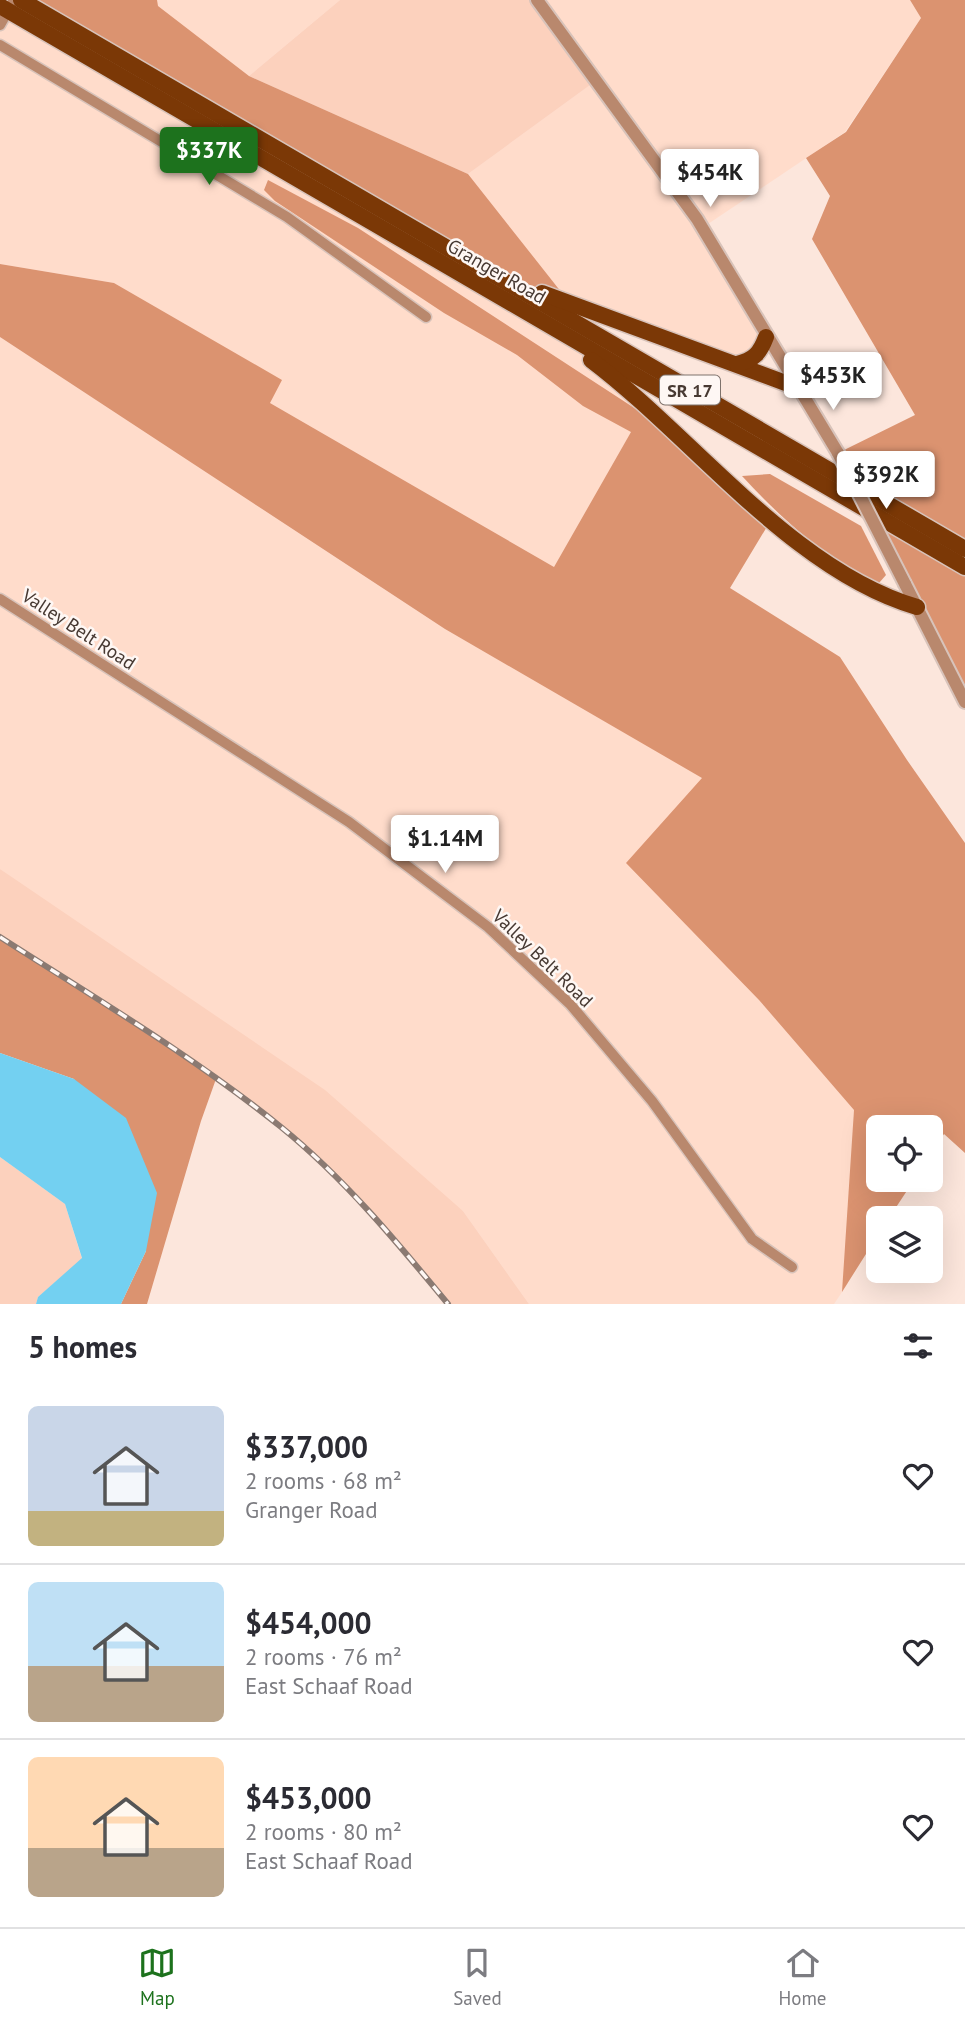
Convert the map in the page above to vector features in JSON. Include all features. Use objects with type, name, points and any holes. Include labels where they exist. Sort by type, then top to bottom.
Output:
[{"type":"main road","name":"Granger Road","points":[[21,0],[965,549]]},
{"type":"main road","name":"Granger Road","points":[[6,10],[965,567]]},
{"type":"main road","points":[[417,230],[563,302],[799,388]]},
{"type":"main road","points":[[530,314],[628,389],[793,537],[886,598],[917,607]]},
{"type":"main road","points":[[737,364],[758,354],[766,337]]},
{"type":"street","points":[[537,0],[697,219],[838,453],[965,702]]},
{"type":"street","points":[[0,45],[276,210],[426,317]]},
{"type":"street","name":"Valley Belt Road","points":[[0,599],[349,822],[488,927],[570,1004],[652,1101],[752,1239],[792,1267]]},
{"type":"shaded area","points":[[21,0],[157,0],[158,6],[249,76],[468,174],[573,307],[417,230]]},
{"type":"shaded area","points":[[157,0],[340,0],[249,76],[157,6]]},
{"type":"shaded area","points":[[340,0],[537,0],[597,80],[468,174],[249,76]]},
{"type":"shaded area","points":[[537,0],[910,0],[921,18],[845,132],[702,228],[766,337],[737,364],[573,307],[468,174],[597,80]]},
{"type":"shaded area","points":[[910,0],[965,0],[965,549],[855,487],[838,453],[915,415],[812,239],[830,196],[806,158],[846,132],[921,18]]},
{"type":"shaded area","points":[[0,6],[530,314],[646,406],[554,567],[270,403],[281,380],[114,283],[0,264]]},
{"type":"shaded area","points":[[268,180],[358,228],[642,413],[771,520],[730,588],[840,657],[965,843],[965,1153],[943,1135],[943,1115],[866,1115],[866,1192],[906,1192],[897,1206],[866,1206],[866,1254],[842,1292],[854,1110],[759,1000],[626,863],[702,778],[445,629],[0,337],[0,264],[114,283],[282,380],[270,403],[554,567],[631,432],[583,406],[517,355],[444,313],[275,201],[264,190]]},
{"type":"shaded area","points":[[0,337],[445,629],[703,778],[759,1000],[854,1110],[848,1283],[834,1304],[529,1304],[463,1211],[0,869]]},
{"type":"shaded area","points":[[770,474],[861,526],[886,575],[879,583],[841,563],[805,537],[742,476]]},
{"type":"shaded area","points":[[868,511],[965,567],[965,702]]},
{"type":"shaded area","points":[[0,869],[325,1090],[463,1211],[529,1304],[448,1304],[348,1189],[281,1127],[178,1052],[0,937]]},
{"type":"shaded area","points":[[0,937],[216,1079],[147,1304],[121,1304],[146,1251],[74,1079],[0,1053]]},
{"type":"shaded area","points":[[0,1157],[65,1204],[82,1259],[38,1297],[36,1304],[0,1304]]},
{"type":"water","points":[[0,1053],[74,1079],[126,1118],[157,1193],[146,1251],[121,1304],[36,1304],[38,1297],[82,1258],[65,1204],[0,1157]]},
{"type":"railway","points":[[0,937],[178,1052],[281,1127],[348,1189],[448,1304]]}]
